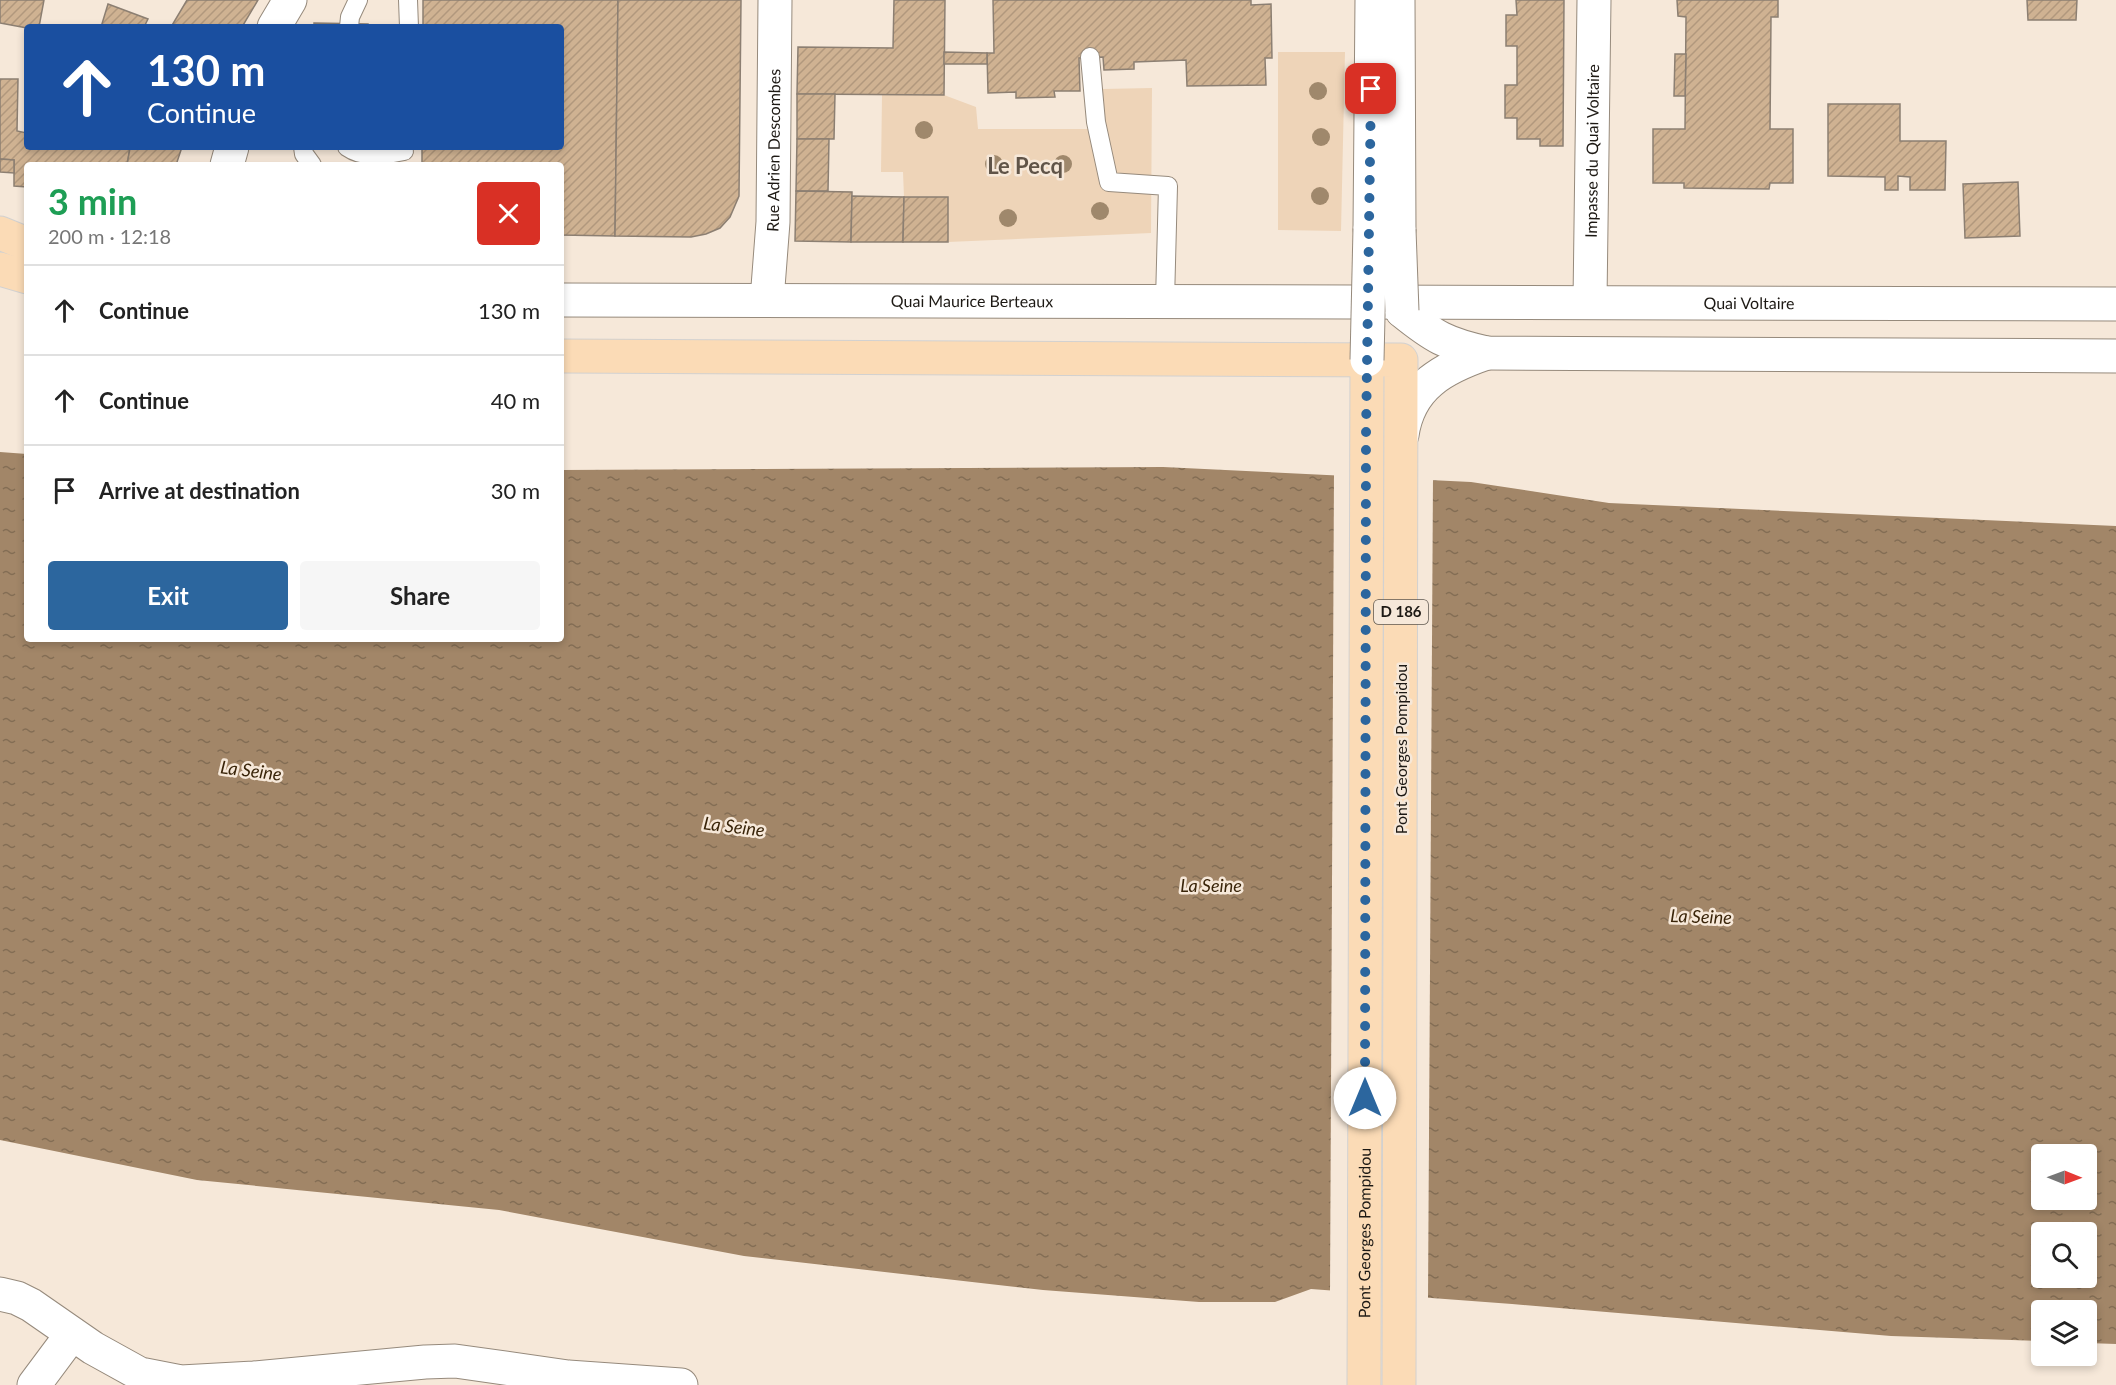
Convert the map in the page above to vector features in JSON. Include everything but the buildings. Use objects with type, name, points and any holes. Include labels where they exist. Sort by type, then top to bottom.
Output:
[{"type":"main road","points":[[276,24],[290,0]]},
{"type":"main road","name":"Rue Adrien Descombes","points":[[767,300],[773,222],[775,0]]},
{"type":"main road","points":[[1372,0],[1384,229]]},
{"type":"main road","points":[[1384,229],[1398,0]]},
{"type":"main road","name":"Impasse du Quai Voltaire","points":[[1590,302],[1594,0]]},
{"type":"main road","name":"D 186","points":[[1384,229],[1392,306],[1401,360],[1401,437]]},
{"type":"main road","name":"D 186","points":[[1367,360],[1384,229]]},
{"type":"main road","name":"Quai Maurice Berteaux","points":[[564,300],[1165,301],[1392,306]]},
{"type":"main road","name":"Quai Voltaire","points":[[1392,306],[1590,302],[2116,304]]},
{"type":"main road","points":[[1392,306],[1434,337],[1487,353],[2116,356]]},
{"type":"main road","points":[[1401,437],[1407,410],[1423,388],[1443,370],[1487,353]]},
{"type":"main road","points":[[564,357],[1401,360]]},
{"type":"main road","name":"Pont Georges Pompidou","points":[[1364,1385],[1367,360]]},
{"type":"main road","name":"Pont Georges Pompidou","points":[[1399,1385],[1401,437]]},
{"type":"main road","points":[[0,1294],[31,1305],[115,1362],[141,1374],[181,1382],[454,1361],[567,1377],[681,1385]]},
{"type":"main road","points":[[34,1385],[72,1334]]},
{"type":"lane","points":[[349,24],[358,0]]},
{"type":"lane","points":[[408,0],[409,24]]},
{"type":"lane","points":[[1090,57],[1096,122],[1108,182],[1168,186],[1165,301]]},
{"type":"lane","points":[[351,150],[357,154],[401,154]]},
{"type":"shaded area","points":[[1278,52],[1345,52],[1341,231],[1278,230]]},
{"type":"shaded area","points":[[1152,88],[1151,233],[948,242],[948,197],[904,197],[903,172],[881,172],[882,95],[944,95],[976,107],[978,129],[1106,129],[1102,89]]},
{"type":"water","name":"La Seine","points":[[0,452],[24,454],[24,642],[564,642],[564,470],[1163,467],[1471,482],[1609,503],[2116,526],[2116,1344],[2097,1343],[2097,1300],[2031,1300],[2031,1341],[1891,1336],[1311,1289],[1275,1302],[1199,1302],[1043,1290],[744,1256],[499,1210],[197,1180],[0,1140]]},
{"type":"pier","points":[[1334,472],[1433,477],[1428,1300],[1330,1293]]},
{"type":"district","name":"Le Pecq","points":[[1025,166]]},
{"type":"route","points":[[1365,1098],[1366,435],[1371,89]]}]
